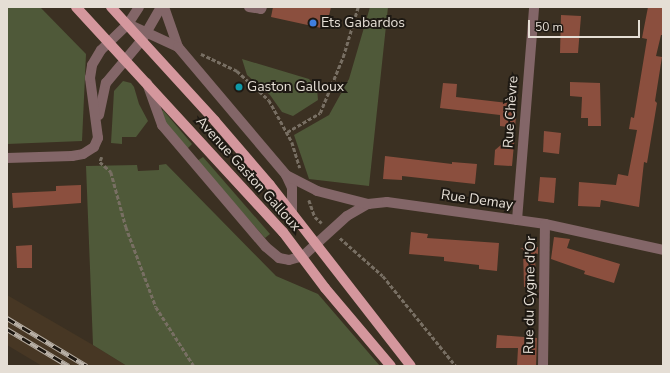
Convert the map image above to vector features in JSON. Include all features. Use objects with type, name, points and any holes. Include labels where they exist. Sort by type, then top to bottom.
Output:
[{"type":"main road","name":"Avenue Gaston Galloux","points":[[76,7],[110,41],[303,256],[325,288],[391,366]]},
{"type":"main road","name":"Avenue Gaston Galloux","points":[[111,7],[128,24],[145,36],[317,244],[411,366]]},
{"type":"street","points":[[7,158],[83,154],[97,142],[97,121],[90,78],[92,65],[110,41],[128,24],[138,7]]},
{"type":"street","points":[[97,121],[106,83],[145,36],[163,7]]},
{"type":"street","points":[[163,7],[178,48],[286,175],[292,188],[292,213]]},
{"type":"street","points":[[250,7],[261,8]]},
{"type":"street","name":"Rue Chèvre","points":[[517,220],[534,7]]},
{"type":"street","points":[[145,36],[178,48]]},
{"type":"street","points":[[147,82],[162,125],[266,247],[279,258],[289,260],[303,256]]},
{"type":"street","points":[[286,175],[317,191],[368,204]]},
{"type":"street","name":"Rue Demay","points":[[303,256],[346,216],[368,204],[387,202],[545,224],[663,250]]},
{"type":"street","name":"Rue du Cygne d'Or","points":[[543,366],[545,224]]},
{"type":"path","points":[[287,132],[320,113],[343,57],[358,7]]},
{"type":"path","points":[[198,53],[236,71],[261,91],[277,111],[287,132],[302,174]]},
{"type":"path","points":[[100,162],[111,172],[128,234],[156,307],[194,366]]},
{"type":"path","points":[[308,198],[315,217]]},
{"type":"path","points":[[346,243],[383,276],[456,366]]},
{"type":"shaded area","points":[[7,295],[127,366],[42,366],[7,345]]},
{"type":"green space","points":[[7,7],[40,7],[86,54],[82,141],[7,144]]},
{"type":"green space","points":[[370,7],[388,7],[369,186],[309,179],[294,135],[329,115],[349,79]]},
{"type":"green space","points":[[242,59],[309,79],[317,89],[318,100],[293,116],[282,112],[270,95],[247,75]]},
{"type":"green space","points":[[123,81],[131,83],[134,87],[139,104],[148,121],[136,137],[122,137],[122,144],[111,143],[114,91]]},
{"type":"green space","points":[[163,110],[192,144],[187,149],[164,122],[161,112]]},
{"type":"green space","points":[[203,157],[270,234],[265,238],[197,161]]},
{"type":"green space","points":[[166,164],[276,276],[318,294],[380,366],[127,366],[93,345],[86,166],[137,165],[138,171],[159,170],[159,165]]},
{"type":"building","name":"Ets Gabardos","points":[[273,7],[331,7],[326,29],[271,17]]},
{"type":"building","points":[[648,7],[663,7],[663,35],[661,35],[656,56],[662,57],[655,101],[657,103],[647,163],[644,162],[639,207],[601,200],[600,207],[578,206],[579,182],[616,185],[618,174],[628,176],[637,130],[629,129],[631,117],[634,118],[647,39],[642,38]]},
{"type":"building","points":[[561,15],[581,16],[578,53],[560,53]]},
{"type":"building","points":[[570,82],[600,83],[601,126],[588,126],[588,118],[581,118],[582,97],[570,96]]},
{"type":"building","points":[[443,83],[457,84],[456,97],[517,104],[515,128],[500,126],[500,115],[440,108]]},
{"type":"building","points":[[544,131],[561,133],[559,154],[543,152]]},
{"type":"building","points":[[515,133],[512,166],[494,165],[495,150]]},
{"type":"building","points":[[385,156],[452,164],[452,162],[477,164],[475,184],[402,176],[402,180],[383,179]]},
{"type":"building","points":[[540,177],[556,178],[554,203],[538,201]]},
{"type":"building","points":[[81,185],[81,203],[13,208],[12,193],[56,191],[56,186]]},
{"type":"building","points":[[411,232],[428,234],[427,238],[499,243],[497,271],[479,269],[479,265],[444,261],[444,257],[409,254]]},
{"type":"building","points":[[554,237],[570,239],[567,248],[620,264],[614,283],[584,274],[585,271],[551,259]]},
{"type":"building","points":[[32,245],[32,268],[17,268],[16,246]]},
{"type":"building","points":[[538,247],[538,254],[535,253],[536,288],[524,287],[523,249],[520,248]]},
{"type":"building","points":[[497,335],[537,338],[536,366],[517,366],[518,348],[496,348]]},
{"type":"railway","points":[[7,318],[87,366]]},
{"type":"railway","points":[[7,329],[69,366]]},
{"type":"place","name":"Ets Gabardos","points":[[313,23]]},
{"type":"place","name":"Gaston Galloux","points":[[239,87]]}]
